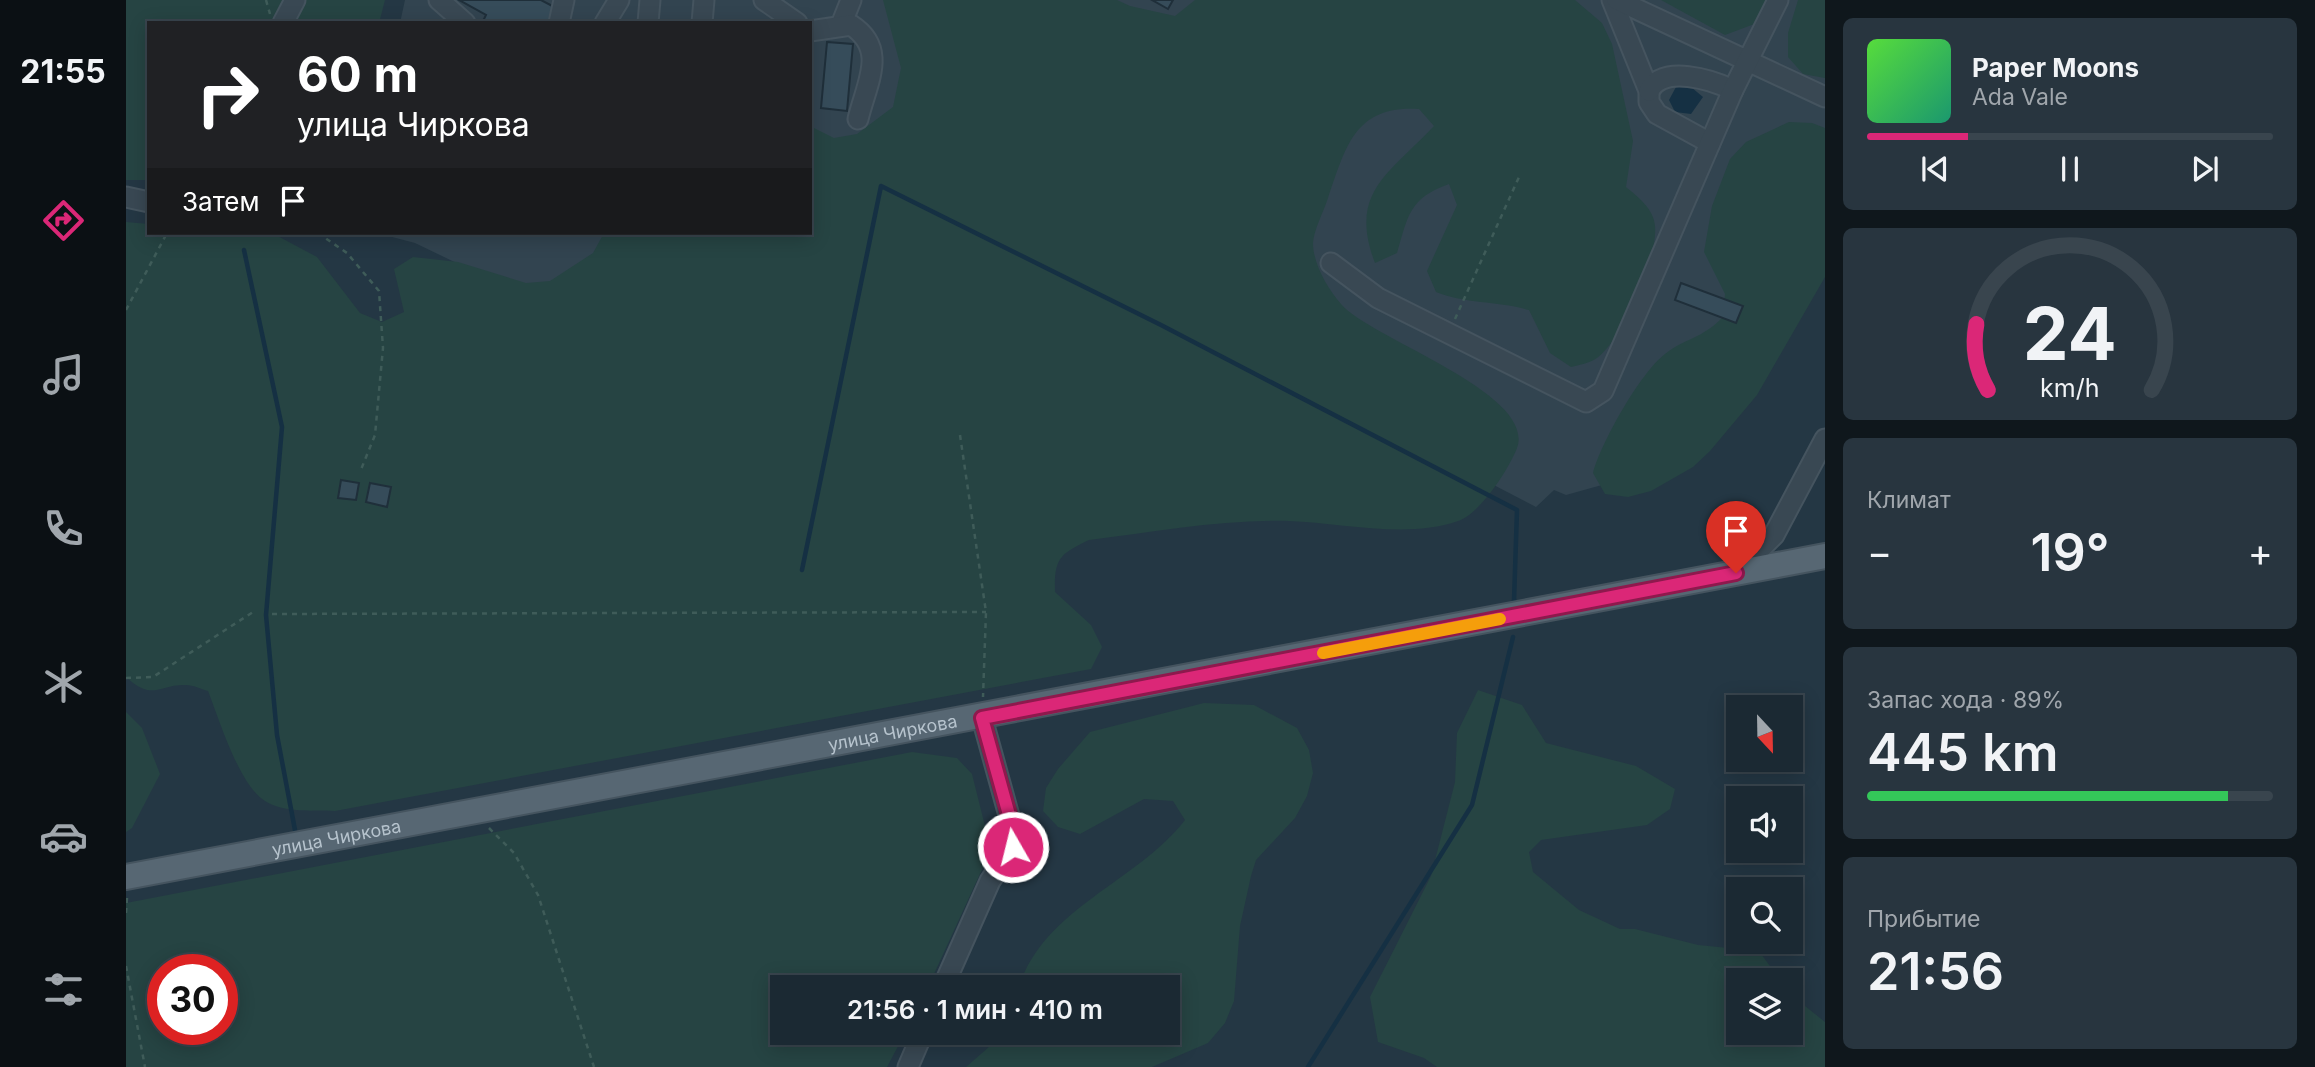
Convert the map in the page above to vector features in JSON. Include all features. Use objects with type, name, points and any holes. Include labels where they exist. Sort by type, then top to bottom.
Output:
[{"type":"main road","name":"улица Чиркова","points":[[126,877],[982,718],[1825,556]]},
{"type":"street","points":[[284,21],[295,0]]},
{"type":"street","points":[[439,0],[463,21]]},
{"type":"street","points":[[559,21],[564,0]]},
{"type":"street","points":[[606,21],[619,0]]},
{"type":"street","points":[[648,21],[650,0]]},
{"type":"street","points":[[702,21],[704,0]]},
{"type":"street","points":[[765,0],[794,21]]},
{"type":"street","points":[[841,25],[851,0]]},
{"type":"street","points":[[1615,0],[1825,97]]},
{"type":"street","points":[[1615,0],[1649,91],[1649,102],[1657,114],[1710,143]]},
{"type":"street","points":[[1331,263],[1378,298],[1448,335],[1586,402],[1596,398],[1604,391],[1733,90],[1777,0]]},
{"type":"street","points":[[812,31],[851,25],[864,33],[874,53],[858,119]]},
{"type":"street","points":[[1649,91],[1652,85],[1684,76],[1706,79],[1733,90]]},
{"type":"street","points":[[126,197],[147,202]]},
{"type":"street","points":[[1736,573],[1774,535],[1825,439]]},
{"type":"street","points":[[948,975],[990,881],[1013,847],[1011,822],[982,718]]},
{"type":"street","points":[[908,1067],[917,1045]]},
{"type":"path","points":[[1448,335],[1519,177]]},
{"type":"path","points":[[126,310],[166,235]]},
{"type":"path","points":[[321,235],[347,253],[379,291],[383,348],[375,435],[360,472]]},
{"type":"path","points":[[960,435],[986,612],[982,718]]},
{"type":"path","points":[[126,678],[153,677],[253,612]]},
{"type":"path","points":[[272,614],[986,612]]},
{"type":"path","points":[[474,813],[514,853],[538,895],[594,1067]]},
{"type":"path","points":[[126,966],[145,1067]]},
{"type":"shaded area","points":[[405,0],[1825,0],[1825,231],[1627,478],[1566,495],[1554,490],[1536,507],[864,158],[812,235],[812,21],[400,21]]},
{"type":"shaded area","points":[[1676,87],[1691,87],[1703,97],[1691,114],[1675,112],[1669,100]]},
{"type":"shaded area","points":[[385,235],[812,235],[710,385],[415,243]]},
{"type":"green space","points":[[126,0],[286,0],[275,21],[147,21],[147,180],[126,180]]},
{"type":"green space","points":[[306,0],[385,0],[380,21],[295,21]]},
{"type":"green space","points":[[883,0],[1117,0],[1130,6],[1175,16],[1195,0],[1575,0],[1602,23],[1612,44],[1633,141],[1626,187],[1649,209],[1654,220],[1651,258],[1637,297],[1618,334],[1597,358],[1571,367],[1550,353],[1529,310],[1459,299],[1436,292],[1427,271],[1457,205],[1449,184],[1436,189],[1418,202],[1408,219],[1397,253],[1375,263],[1368,239],[1366,218],[1370,201],[1388,172],[1434,126],[1419,109],[1380,114],[1367,122],[1356,132],[1348,146],[1317,226],[1313,243],[1318,268],[1336,298],[1358,318],[1448,368],[1478,387],[1502,407],[1516,427],[1517,448],[1513,457],[1493,490],[1475,510],[1458,521],[1438,526],[1396,529],[1289,521],[1239,522],[1089,540],[1079,545],[1061,558],[1056,572],[1055,592],[1091,625],[1102,647],[1091,669],[335,811],[299,810],[272,805],[256,793],[238,767],[208,691],[186,685],[156,690],[143,689],[126,677],[126,222],[147,224],[147,235],[276,235],[317,257],[360,313],[382,322],[404,312],[394,269],[413,257],[458,262],[526,283],[550,281],[593,253],[603,235],[812,235],[812,130],[814,128],[834,138],[857,134],[893,107],[901,68]]},
{"type":"green space","points":[[1661,0],[1770,0],[1757,23],[1725,35]]},
{"type":"green space","points":[[1798,0],[1825,0],[1825,78],[1803,74],[1788,57],[1788,33]]},
{"type":"green space","points":[[1789,122],[1812,123],[1825,128],[1825,277],[1757,395],[1710,451],[1693,467],[1651,491],[1628,497],[1605,494],[1593,473],[1613,427],[1633,392],[1665,354],[1708,330],[1723,317],[1725,294],[1704,252],[1712,206],[1730,159],[1746,142]]},
{"type":"green space","points":[[1478,690],[1522,705],[1546,743],[1636,766],[1675,789],[1670,809],[1647,825],[1541,840],[1529,852],[1533,872],[1579,910],[1620,929],[1635,929],[1698,945],[1726,948],[1726,954],[1761,954],[1771,968],[1726,968],[1726,1045],[1803,1045],[1803,1004],[1825,1022],[1825,1067],[1437,1067],[1424,1058],[1378,1042],[1370,997],[1431,876],[1455,782],[1457,733]]},
{"type":"green space","points":[[1204,703],[1254,705],[1297,728],[1309,750],[1313,773],[1307,796],[1295,818],[1256,860],[1251,876],[1240,926],[1234,1001],[1225,1023],[1208,1043],[1152,1067],[966,1067],[991,1045],[1180,1045],[1180,975],[1024,975],[1031,960],[1049,936],[1093,897],[1165,842],[1185,820],[1173,801],[1144,799],[1080,834],[1058,827],[1043,811],[1046,788],[1058,769],[1090,732]]},
{"type":"green space","points":[[126,712],[142,728],[160,774],[132,828],[126,832]]},
{"type":"green space","points":[[912,752],[957,758],[972,774],[989,842],[984,865],[934,975],[770,975],[770,1045],[899,1045],[887,1067],[126,1067],[126,903]]},
{"type":"building","points":[[459,0],[541,0],[558,9],[551,21],[483,21],[486,15]]},
{"type":"building","points":[[1152,0],[1173,0],[1168,9]]},
{"type":"building","points":[[827,42],[853,44],[847,111],[821,108]]},
{"type":"building","points":[[1681,283],[1743,306],[1736,323],[1675,300]]},
{"type":"building","points":[[341,480],[359,483],[356,500],[338,498]]},
{"type":"building","points":[[370,483],[391,487],[387,507],[366,502]]},
{"type":"waterway","points":[[802,570],[881,186],[1161,325],[1517,510],[1514,601]]},
{"type":"waterway","points":[[244,250],[282,427],[266,615],[277,735],[295,830]]},
{"type":"waterway","points":[[1308,1067],[1472,805],[1513,637]]},
{"type":"slow traffic","points":[[1323,653],[1500,619]]},
{"type":"route","points":[[1013,847],[1011,822],[982,718],[1736,573]]}]
